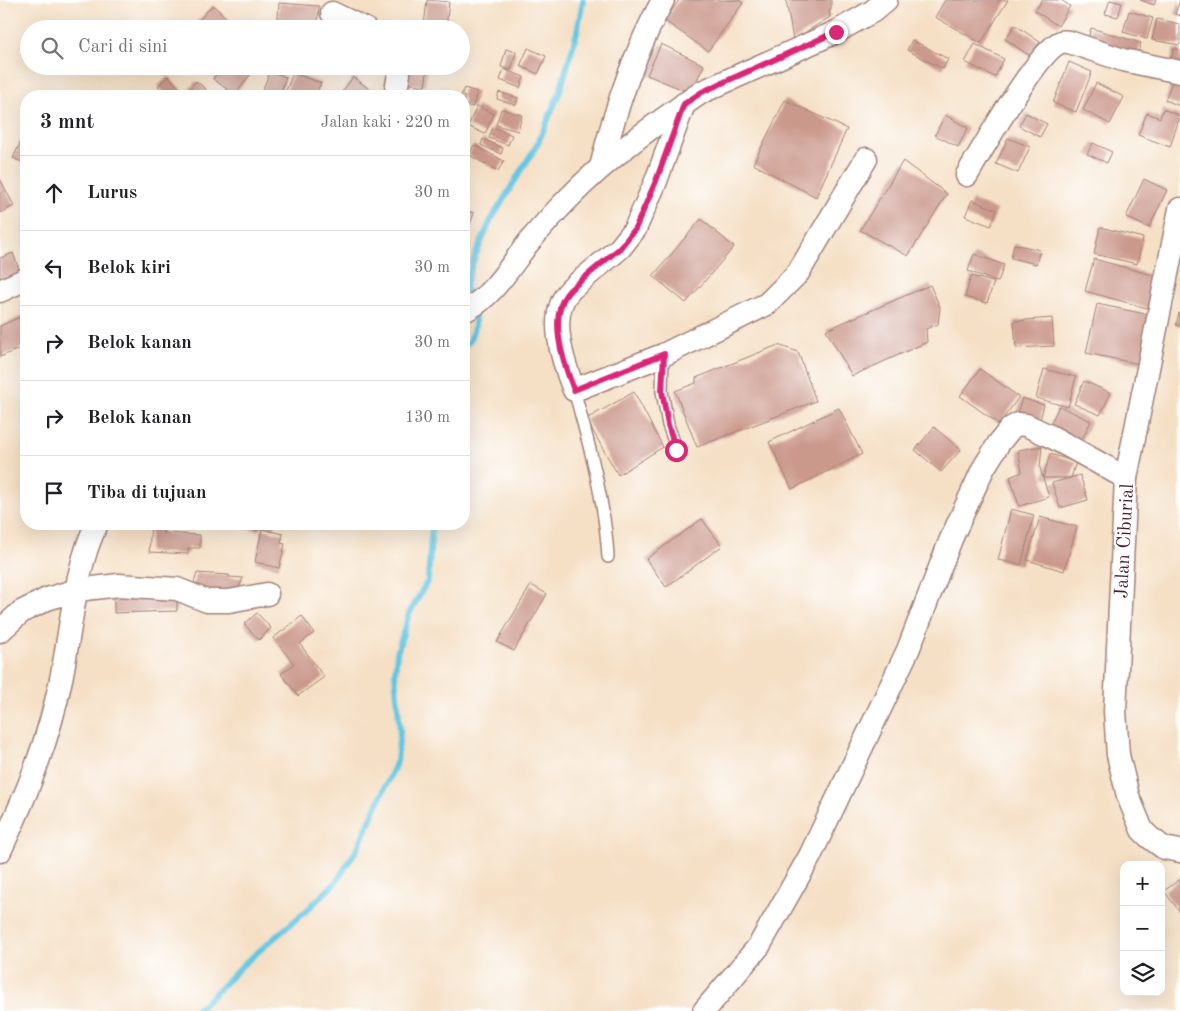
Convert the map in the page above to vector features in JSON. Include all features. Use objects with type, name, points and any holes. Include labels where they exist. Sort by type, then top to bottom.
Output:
[{"type":"street","points":[[601,168],[614,117],[628,75],[663,0]]},
{"type":"street","points":[[470,307],[493,288],[536,234],[568,199],[601,168],[684,104],[702,92],[836,32],[873,11],[886,0]]},
{"type":"street","points":[[332,13],[346,20]]},
{"type":"street","points":[[967,175],[1001,117],[1028,78],[1051,50],[1061,42],[1069,42],[1123,60],[1180,72]]},
{"type":"street","points":[[396,90],[399,75]]},
{"type":"street","points":[[684,104],[656,181],[635,229],[620,248],[571,289],[564,296],[561,303],[558,326],[561,350],[574,390],[664,354],[767,304],[798,273],[866,159]]},
{"type":"street","name":"Jalan Ciburial","points":[[1180,208],[1126,478],[1115,711],[1118,755],[1128,796],[1142,830],[1148,837],[1164,848],[1180,851]]},
{"type":"street","points":[[0,291],[20,282]]},
{"type":"street","points":[[704,1011],[759,946],[810,856],[908,650],[951,539],[983,469],[999,443],[1011,428],[1018,424],[1026,425],[1052,437],[1126,478]]},
{"type":"street","points":[[0,851],[22,804],[45,743],[61,681],[77,590],[90,537],[94,530]]},
{"type":"street","points":[[0,631],[21,612],[47,599],[77,590],[118,585],[167,588],[177,589],[207,601],[229,601],[268,594]]},
{"type":"lane","points":[[664,354],[663,399],[668,425],[676,450]]},
{"type":"lane","points":[[574,390],[603,509],[607,532],[608,557]]},
{"type":"building","points":[[427,0],[449,2],[447,20],[425,20]]},
{"type":"building","points":[[679,0],[738,0],[743,3],[708,51],[665,21]]},
{"type":"building","points":[[786,0],[831,0],[830,17],[793,40]]},
{"type":"building","points":[[945,0],[1008,0],[981,43],[935,17]]},
{"type":"building","points":[[1042,0],[1061,0],[1070,6],[1058,26],[1035,11]]},
{"type":"building","points":[[1110,0],[1122,3],[1118,17],[1105,14]]},
{"type":"building","points":[[1140,0],[1156,0],[1154,5]]},
{"type":"building","points":[[1180,0],[1180,16],[1175,14]]},
{"type":"building","points":[[279,3],[319,6],[318,20],[278,20]]},
{"type":"building","points":[[213,5],[229,20],[199,20]]},
{"type":"building","points":[[1129,11],[1153,18],[1147,39],[1123,32]]},
{"type":"building","points":[[1157,19],[1180,24],[1180,45],[1152,40]]},
{"type":"building","points":[[1015,25],[1040,42],[1030,56],[1005,39]]},
{"type":"building","points":[[1091,28],[1141,43],[1136,60],[1086,46]]},
{"type":"building","points":[[912,40],[948,59],[943,69],[907,50]]},
{"type":"building","points":[[661,44],[704,65],[691,93],[647,75]]},
{"type":"building","points":[[975,44],[1004,59],[995,77],[965,62]]},
{"type":"building","points":[[528,48],[546,56],[538,74],[520,66]]},
{"type":"building","points":[[506,49],[516,52],[511,70],[501,67]]},
{"type":"building","points":[[1174,49],[1180,50],[1180,65],[1170,63]]},
{"type":"building","points":[[1069,62],[1092,72],[1076,112],[1053,103]]},
{"type":"building","points":[[504,69],[524,77],[520,88],[500,80]]},
{"type":"building","points":[[216,75],[250,75],[239,90],[228,90],[213,79]]},
{"type":"building","points":[[268,75],[286,77],[282,90],[263,89]]},
{"type":"building","points":[[292,75],[299,75],[321,83],[318,90],[286,90]]},
{"type":"building","points":[[406,75],[427,75],[425,86],[405,83]]},
{"type":"building","points":[[168,76],[181,89],[162,90],[158,86]]},
{"type":"building","points":[[353,77],[371,90],[343,90]]},
{"type":"building","points":[[1174,77],[1180,80],[1180,106],[1165,100]]},
{"type":"building","points":[[196,81],[206,89],[205,90],[188,90]]},
{"type":"building","points":[[1096,83],[1124,97],[1110,124],[1083,110]]},
{"type":"building","points":[[464,88],[477,92],[473,107],[470,106],[470,90],[463,90]]},
{"type":"building","points":[[499,92],[518,98],[516,105],[497,99]]},
{"type":"building","points":[[785,100],[847,129],[816,197],[753,164]]},
{"type":"building","points":[[477,106],[494,114],[485,134],[470,127],[470,122]]},
{"type":"building","points":[[501,109],[522,115],[518,131],[496,125]]},
{"type":"building","points":[[1163,109],[1180,116],[1170,147],[1138,135],[1147,113],[1160,118]]},
{"type":"building","points":[[1026,113],[1047,124],[1040,137],[1019,126]]},
{"type":"building","points":[[945,115],[968,128],[958,147],[935,135]]},
{"type":"building","points":[[493,127],[512,135],[508,145],[489,138]]},
{"type":"building","points":[[1008,138],[1030,147],[1018,173],[996,164]]},
{"type":"building","points":[[483,139],[503,148],[501,154],[481,145]]},
{"type":"building","points":[[20,143],[20,161],[13,158]]},
{"type":"building","points":[[1093,143],[1112,152],[1107,163],[1087,154]]},
{"type":"building","points":[[474,145],[504,161],[498,171],[470,156]]},
{"type":"building","points":[[903,161],[947,194],[908,256],[860,230]]},
{"type":"building","points":[[0,179],[14,206],[0,213]]},
{"type":"building","points":[[1144,179],[1167,190],[1149,228],[1126,217]]},
{"type":"building","points":[[972,200],[997,210],[991,226],[965,216]]},
{"type":"building","points":[[470,212],[474,213],[470,224]]},
{"type":"building","points":[[701,219],[734,247],[686,303],[653,276]]},
{"type":"building","points":[[1100,227],[1143,238],[1137,264],[1094,254]]},
{"type":"building","points":[[1014,244],[1040,250],[1036,264],[1011,258]]},
{"type":"building","points":[[13,253],[20,275],[0,283],[0,258]]},
{"type":"building","points":[[974,254],[1004,265],[998,282],[968,271]]},
{"type":"building","points":[[1094,259],[1163,278],[1154,310],[1085,291]]},
{"type":"building","points":[[971,276],[994,282],[987,303],[965,297]]},
{"type":"building","points":[[930,285],[940,307],[938,324],[926,329],[927,342],[852,376],[826,330]]},
{"type":"building","points":[[1097,304],[1155,316],[1144,365],[1086,353]]},
{"type":"building","points":[[1180,313],[1180,326],[1176,325]]},
{"type":"building","points":[[20,317],[20,349],[0,357],[0,326]]},
{"type":"building","points":[[1052,318],[1054,346],[1016,348],[1014,321]]},
{"type":"building","points":[[778,345],[798,352],[816,401],[697,447],[675,391],[696,383],[696,378]]},
{"type":"building","points":[[980,369],[1019,397],[999,424],[960,396]]},
{"type":"building","points":[[1044,369],[1076,377],[1068,407],[1036,398]]},
{"type":"building","points":[[1084,381],[1111,393],[1100,415],[1074,404]]},
{"type":"building","points":[[634,392],[663,447],[618,475],[586,419]]},
{"type":"building","points":[[1022,398],[1044,405],[1038,427],[1015,420]]},
{"type":"building","points":[[1059,406],[1091,421],[1078,448],[1046,433]]},
{"type":"building","points":[[839,408],[862,454],[792,489],[769,442]]},
{"type":"building","points":[[934,427],[961,450],[941,472],[915,450]]},
{"type":"building","points":[[1042,446],[1040,468],[1049,497],[1019,506],[1010,477],[1022,472],[1018,450]]},
{"type":"building","points":[[1050,454],[1076,462],[1071,478],[1043,478]]},
{"type":"building","points":[[1080,475],[1088,500],[1060,508],[1052,483]]},
{"type":"building","points":[[1011,509],[1034,515],[1021,565],[998,560]]},
{"type":"building","points":[[1040,517],[1077,527],[1064,571],[1027,560]]},
{"type":"building","points":[[702,519],[722,546],[666,587],[646,559]]},
{"type":"building","points":[[151,530],[163,530],[163,533],[200,535],[200,548],[188,548],[188,554],[149,552]]},
{"type":"building","points":[[262,530],[283,534],[281,543],[285,544],[279,568],[255,562]]},
{"type":"building","points":[[197,573],[243,578],[238,590],[192,590]]},
{"type":"building","points":[[531,585],[547,594],[514,651],[497,642]]},
{"type":"building","points":[[162,595],[177,598],[177,611],[114,613],[114,596]]},
{"type":"building","points":[[257,613],[271,628],[259,640],[244,624]]},
{"type":"building","points":[[302,616],[314,633],[300,644],[324,677],[298,696],[281,674],[294,664],[273,638]]},
{"type":"building","points":[[1180,879],[1180,912],[1165,892],[1165,890]]},
{"type":"waterway","points":[[470,271],[491,220],[538,143],[560,91],[577,32],[583,0]]},
{"type":"waterway","points":[[470,300],[475,315],[475,325],[470,339]]},
{"type":"waterway","points":[[194,1011],[204,1004],[245,963],[306,911],[336,882],[357,849],[397,761],[400,731],[395,673],[397,653],[409,614],[428,580],[432,530]]},
{"type":"route","points":[[676,450],[664,408],[662,391],[664,354],[574,390],[561,350],[558,326],[561,303],[564,296],[620,248],[635,229],[656,181],[684,104],[702,92],[836,32]]}]
